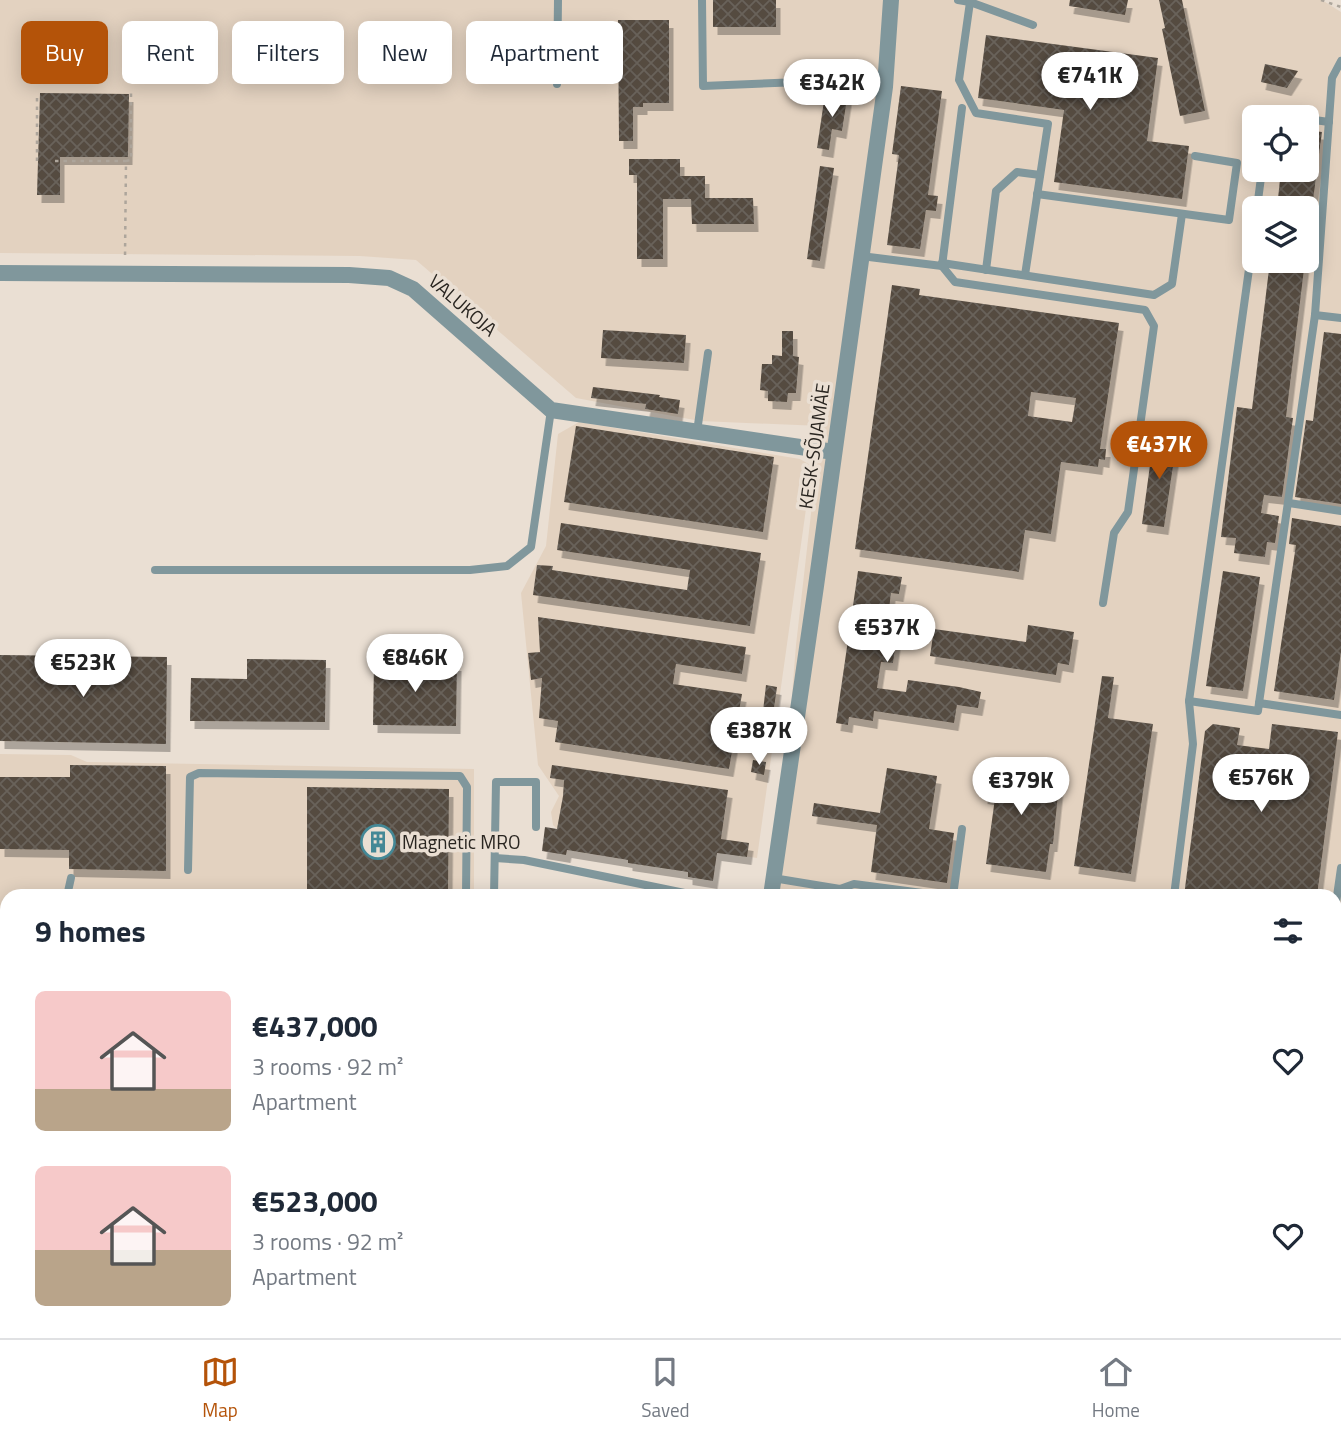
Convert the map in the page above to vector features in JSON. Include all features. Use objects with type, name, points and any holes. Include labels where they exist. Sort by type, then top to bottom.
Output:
[{"type":"street","name":"KESK-SÕJAMÄE","points":[[772,889],[885,87],[891,0]]},
{"type":"street","name":"VALUKOJA","points":[[0,273],[336,274],[389,278],[413,289],[551,410]]},
{"type":"street","points":[[551,410],[834,452]]},
{"type":"lane","points":[[558,0],[558,21]]},
{"type":"lane","points":[[702,0],[703,86],[800,82],[885,87]]},
{"type":"lane","points":[[958,0],[1033,25]]},
{"type":"lane","points":[[970,2],[959,80],[976,113],[1048,124],[1025,275]]},
{"type":"lane","points":[[1189,701],[1258,711],[1315,315],[1332,78],[1341,61]]},
{"type":"lane","points":[[962,107],[942,264],[956,282],[1145,310],[1154,326],[1128,512],[1114,533],[1103,603]]},
{"type":"lane","points":[[1319,121],[1329,122]]},
{"type":"lane","points":[[1037,194],[1229,220],[1237,163],[1195,156]]},
{"type":"lane","points":[[986,270],[996,191],[1017,172],[1040,175]]},
{"type":"lane","points":[[861,256],[1025,275],[1154,295],[1172,284],[1182,214]]},
{"type":"lane","points":[[1175,889],[1193,744],[1189,701],[1248,273]]},
{"type":"lane","points":[[1315,315],[1341,318]]},
{"type":"lane","points":[[697,432],[708,353]]},
{"type":"lane","points":[[155,570],[470,570],[507,566],[531,547],[551,410]]},
{"type":"lane","points":[[1289,503],[1341,510]]},
{"type":"lane","points":[[1259,703],[1341,715]]},
{"type":"lane","points":[[188,870],[190,777],[199,773],[460,776],[467,787],[466,889]]},
{"type":"lane","points":[[494,889],[496,782],[536,782],[536,827]]},
{"type":"lane","points":[[954,889],[962,829]]},
{"type":"lane","points":[[495,858],[524,860],[665,889]]},
{"type":"lane","points":[[1338,889],[1341,868]]},
{"type":"lane","points":[[69,889],[71,877]]},
{"type":"lane","points":[[773,878],[840,889],[854,884],[892,889]]},
{"type":"path","points":[[1321,0],[1341,7]]},
{"type":"path","points":[[55,161],[131,160],[131,90]]},
{"type":"path","points":[[37,93],[37,161]]},
{"type":"path","points":[[125,265],[126,161]]},
{"type":"shaded area","points":[[0,0],[1322,0],[1341,12],[1341,889],[777,889],[796,645],[821,426],[700,421],[576,398],[416,260],[360,256],[0,253]]},
{"type":"shaded area","points":[[579,422],[800,459],[812,466],[757,858],[557,829],[553,825],[551,812],[559,796],[538,765],[521,593],[546,546],[558,434]]},
{"type":"shaded area","points":[[0,754],[71,755],[87,762],[474,769],[474,889],[0,889]]},
{"type":"building","points":[[713,0],[776,0],[776,27],[713,27]]},
{"type":"building","points":[[1070,0],[1128,0],[1125,15],[1069,6]]},
{"type":"building","points":[[1159,0],[1182,0],[1205,111],[1180,116],[1162,29],[1165,28]]},
{"type":"building","points":[[669,20],[669,103],[643,103],[643,107],[633,107],[633,141],[619,141],[619,84],[623,84],[623,21],[618,21]]},
{"type":"building","points":[[986,35],[1158,58],[1147,141],[1189,146],[1182,199],[1054,182],[1064,110],[978,98]]},
{"type":"building","points":[[1265,64],[1298,71],[1287,88],[1261,82]]},
{"type":"building","points":[[901,86],[942,91],[928,195],[938,196],[936,211],[926,210],[920,249],[887,245],[899,155],[892,154]]},
{"type":"building","points":[[835,91],[848,92],[842,131],[832,129],[829,150],[817,148],[824,101],[833,102]]},
{"type":"building","points":[[40,93],[129,94],[128,157],[60,157],[60,195],[37,195]]},
{"type":"building","points":[[1319,132],[1322,132],[1319,155]]},
{"type":"building","points":[[629,159],[680,159],[680,176],[705,176],[705,198],[753,198],[754,224],[692,224],[691,199],[663,199],[663,259],[637,259],[637,175],[629,175]]},
{"type":"building","points":[[820,166],[834,168],[820,261],[807,259]]},
{"type":"building","points":[[1280,182],[1315,182],[1314,196],[1278,196]]},
{"type":"building","points":[[1269,273],[1304,273],[1286,417],[1293,418],[1282,497],[1264,495],[1261,513],[1279,516],[1275,543],[1267,542],[1265,557],[1234,553],[1236,538],[1221,537],[1237,407],[1252,409]]},
{"type":"building","points":[[892,285],[920,289],[919,295],[1119,323],[1100,449],[1106,449],[1105,460],[1099,459],[1098,467],[1061,462],[1051,534],[1025,530],[1019,572],[855,549]],"holes":[[[1031,392],[1076,398],[1072,422],[1028,416]]]},
{"type":"building","points":[[603,330],[686,335],[684,363],[601,358]]},
{"type":"building","points":[[782,331],[793,331],[793,356],[799,357],[796,393],[788,393],[787,402],[768,401],[768,391],[760,390],[762,364],[772,364],[772,355],[782,356]]},
{"type":"building","points":[[1324,332],[1341,334],[1341,504],[1295,497],[1306,420],[1313,421]]},
{"type":"building","points":[[593,387],[680,400],[678,414],[645,409],[646,404],[591,398]]},
{"type":"building","points":[[576,426],[774,457],[763,532],[564,502]]},
{"type":"building","points":[[1154,436],[1177,439],[1164,527],[1142,524]]},
{"type":"building","points":[[1292,518],[1341,526],[1341,652],[1334,700],[1274,691],[1296,545],[1289,544]]},
{"type":"building","points":[[561,523],[761,553],[750,626],[533,595],[537,565],[553,566],[552,570],[687,590],[690,570],[557,550]]},
{"type":"building","points":[[858,571],[902,577],[899,594],[891,593],[886,633],[897,634],[893,663],[881,662],[877,688],[906,692],[908,680],[959,687],[981,692],[978,708],[957,705],[954,723],[874,711],[873,721],[849,717],[848,725],[836,723]]},
{"type":"building","points":[[1223,571],[1260,577],[1243,691],[1206,686]]},
{"type":"building","points":[[538,617],[746,647],[742,674],[676,664],[673,684],[742,694],[729,769],[555,742],[558,721],[539,718],[542,678],[531,680],[528,653],[540,652]]},
{"type":"building","points":[[1028,625],[1074,632],[1069,665],[1058,663],[1056,675],[930,656],[934,629],[1026,642]]},
{"type":"building","points":[[0,655],[167,657],[166,744],[0,741]]},
{"type":"building","points":[[247,659],[326,660],[325,722],[190,721],[191,678],[247,679]]},
{"type":"building","points":[[374,661],[457,663],[456,726],[373,725]]},
{"type":"building","points":[[1102,676],[1114,677],[1108,718],[1153,724],[1131,874],[1074,866]]},
{"type":"building","points":[[766,685],[777,687],[772,722],[762,720]]},
{"type":"building","points":[[1213,724],[1240,728],[1237,745],[1269,749],[1272,724],[1338,732],[1318,889],[1185,889],[1205,731]]},
{"type":"building","points":[[753,760],[766,762],[764,775],[751,772]]},
{"type":"building","points":[[70,765],[166,766],[166,871],[69,869],[69,850],[0,849],[0,777],[70,777]]},
{"type":"building","points":[[552,765],[728,790],[721,839],[749,843],[747,857],[717,853],[713,881],[688,877],[688,872],[628,863],[628,860],[567,850],[566,855],[542,851],[545,827],[557,829],[563,796],[564,780],[550,778]]},
{"type":"building","points":[[987,765],[1060,775],[1053,844],[1050,844],[1046,872],[986,864],[995,798],[983,796]]},
{"type":"building","points":[[887,768],[937,776],[929,829],[954,833],[947,883],[871,872],[877,825],[812,816],[814,803],[880,813]]},
{"type":"building","name":"Magnetic MRO","points":[[307,787],[449,789],[448,889],[307,889]]},
{"type":"place","name":"Magnetic MRO","points":[[378,842]]}]
